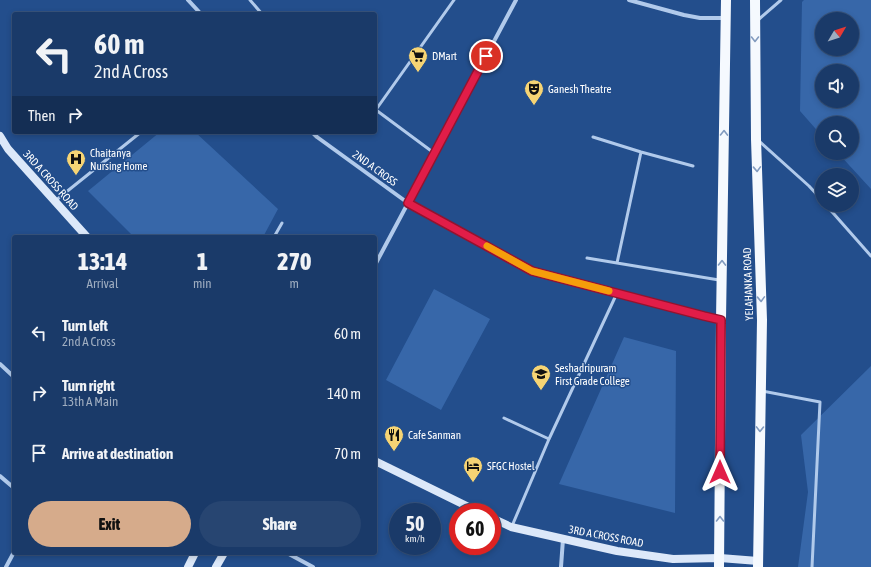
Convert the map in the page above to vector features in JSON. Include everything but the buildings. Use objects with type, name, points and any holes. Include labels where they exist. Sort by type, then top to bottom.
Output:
[{"type":"main road","points":[[719,563],[726,0]]},
{"type":"main road","name":"YELAHANKA ROAD","points":[[755,0],[756,139],[762,320],[758,564]]},
{"type":"main road","name":"3RD A CROSS ROAD","points":[[0,136],[8,149],[85,235]]},
{"type":"main road","points":[[377,463],[460,503]]},
{"type":"main road","name":"3RD A CROSS ROAD","points":[[501,522],[511,527],[617,552],[673,563],[758,564]]},
{"type":"main road","points":[[188,567],[194,555]]},
{"type":"main road","points":[[216,567],[223,555]]},
{"type":"street","points":[[188,0],[199,12]]},
{"type":"street","points":[[377,261],[516,0]]},
{"type":"street","points":[[629,0],[700,18],[726,18]]},
{"type":"street","name":"2ND A CROSS","points":[[314,134],[408,203],[532,271],[721,320]]},
{"type":"street","points":[[0,364],[12,376]]},
{"type":"street","points":[[0,476],[12,486]]},
{"type":"street","points":[[561,567],[562,539]]},
{"type":"street","points":[[6,567],[12,555]]},
{"type":"street","points":[[291,555],[313,567]]},
{"type":"lane","points":[[250,0],[260,12]]},
{"type":"lane","points":[[377,107],[454,0]]},
{"type":"lane","points":[[755,22],[781,0]]},
{"type":"lane","points":[[377,111],[434,153]]},
{"type":"lane","points":[[55,201],[139,134]]},
{"type":"lane","points":[[593,137],[693,166]]},
{"type":"lane","points":[[756,139],[815,192]]},
{"type":"lane","points":[[617,263],[641,152]]},
{"type":"lane","points":[[832,212],[871,256]]},
{"type":"lane","points":[[275,235],[282,223]]},
{"type":"lane","points":[[587,258],[722,280]]},
{"type":"lane","points":[[511,527],[549,439],[617,293]]},
{"type":"lane","points":[[761,391],[820,402],[812,567]]},
{"type":"lane","points":[[504,418],[549,439]]},
{"type":"shaded area","points":[[804,0],[871,0],[871,189],[859,176],[859,168],[852,168],[844,160],[859,160],[859,116],[815,116],[815,128],[800,111],[802,2]]},
{"type":"shaded area","points":[[158,134],[197,134],[278,209],[264,235],[132,235],[88,191]]},
{"type":"shaded area","points":[[434,289],[490,319],[441,410],[386,380]]},
{"type":"shaded area","points":[[624,337],[676,351],[675,513],[559,484]]},
{"type":"shaded area","points":[[871,366],[871,567],[798,567],[808,492],[801,435]]},
{"type":"slow traffic","points":[[487,246],[532,271],[609,291]]},
{"type":"place","name":"DMart","points":[[418,73]]},
{"type":"place","name":"Ganesh Theatre","points":[[534,106]]},
{"type":"place","name":"Chaitanya Nursing Home","points":[[76,176]]},
{"type":"place","name":"Seshadripuram First Grade College","points":[[541,391]]},
{"type":"place","name":"Cafe Sanman","points":[[394,452]]},
{"type":"place","name":"SFGC Hostel","points":[[473,483]]},
{"type":"route","points":[[486,56],[408,203],[532,271],[721,320],[720,472]]}]
